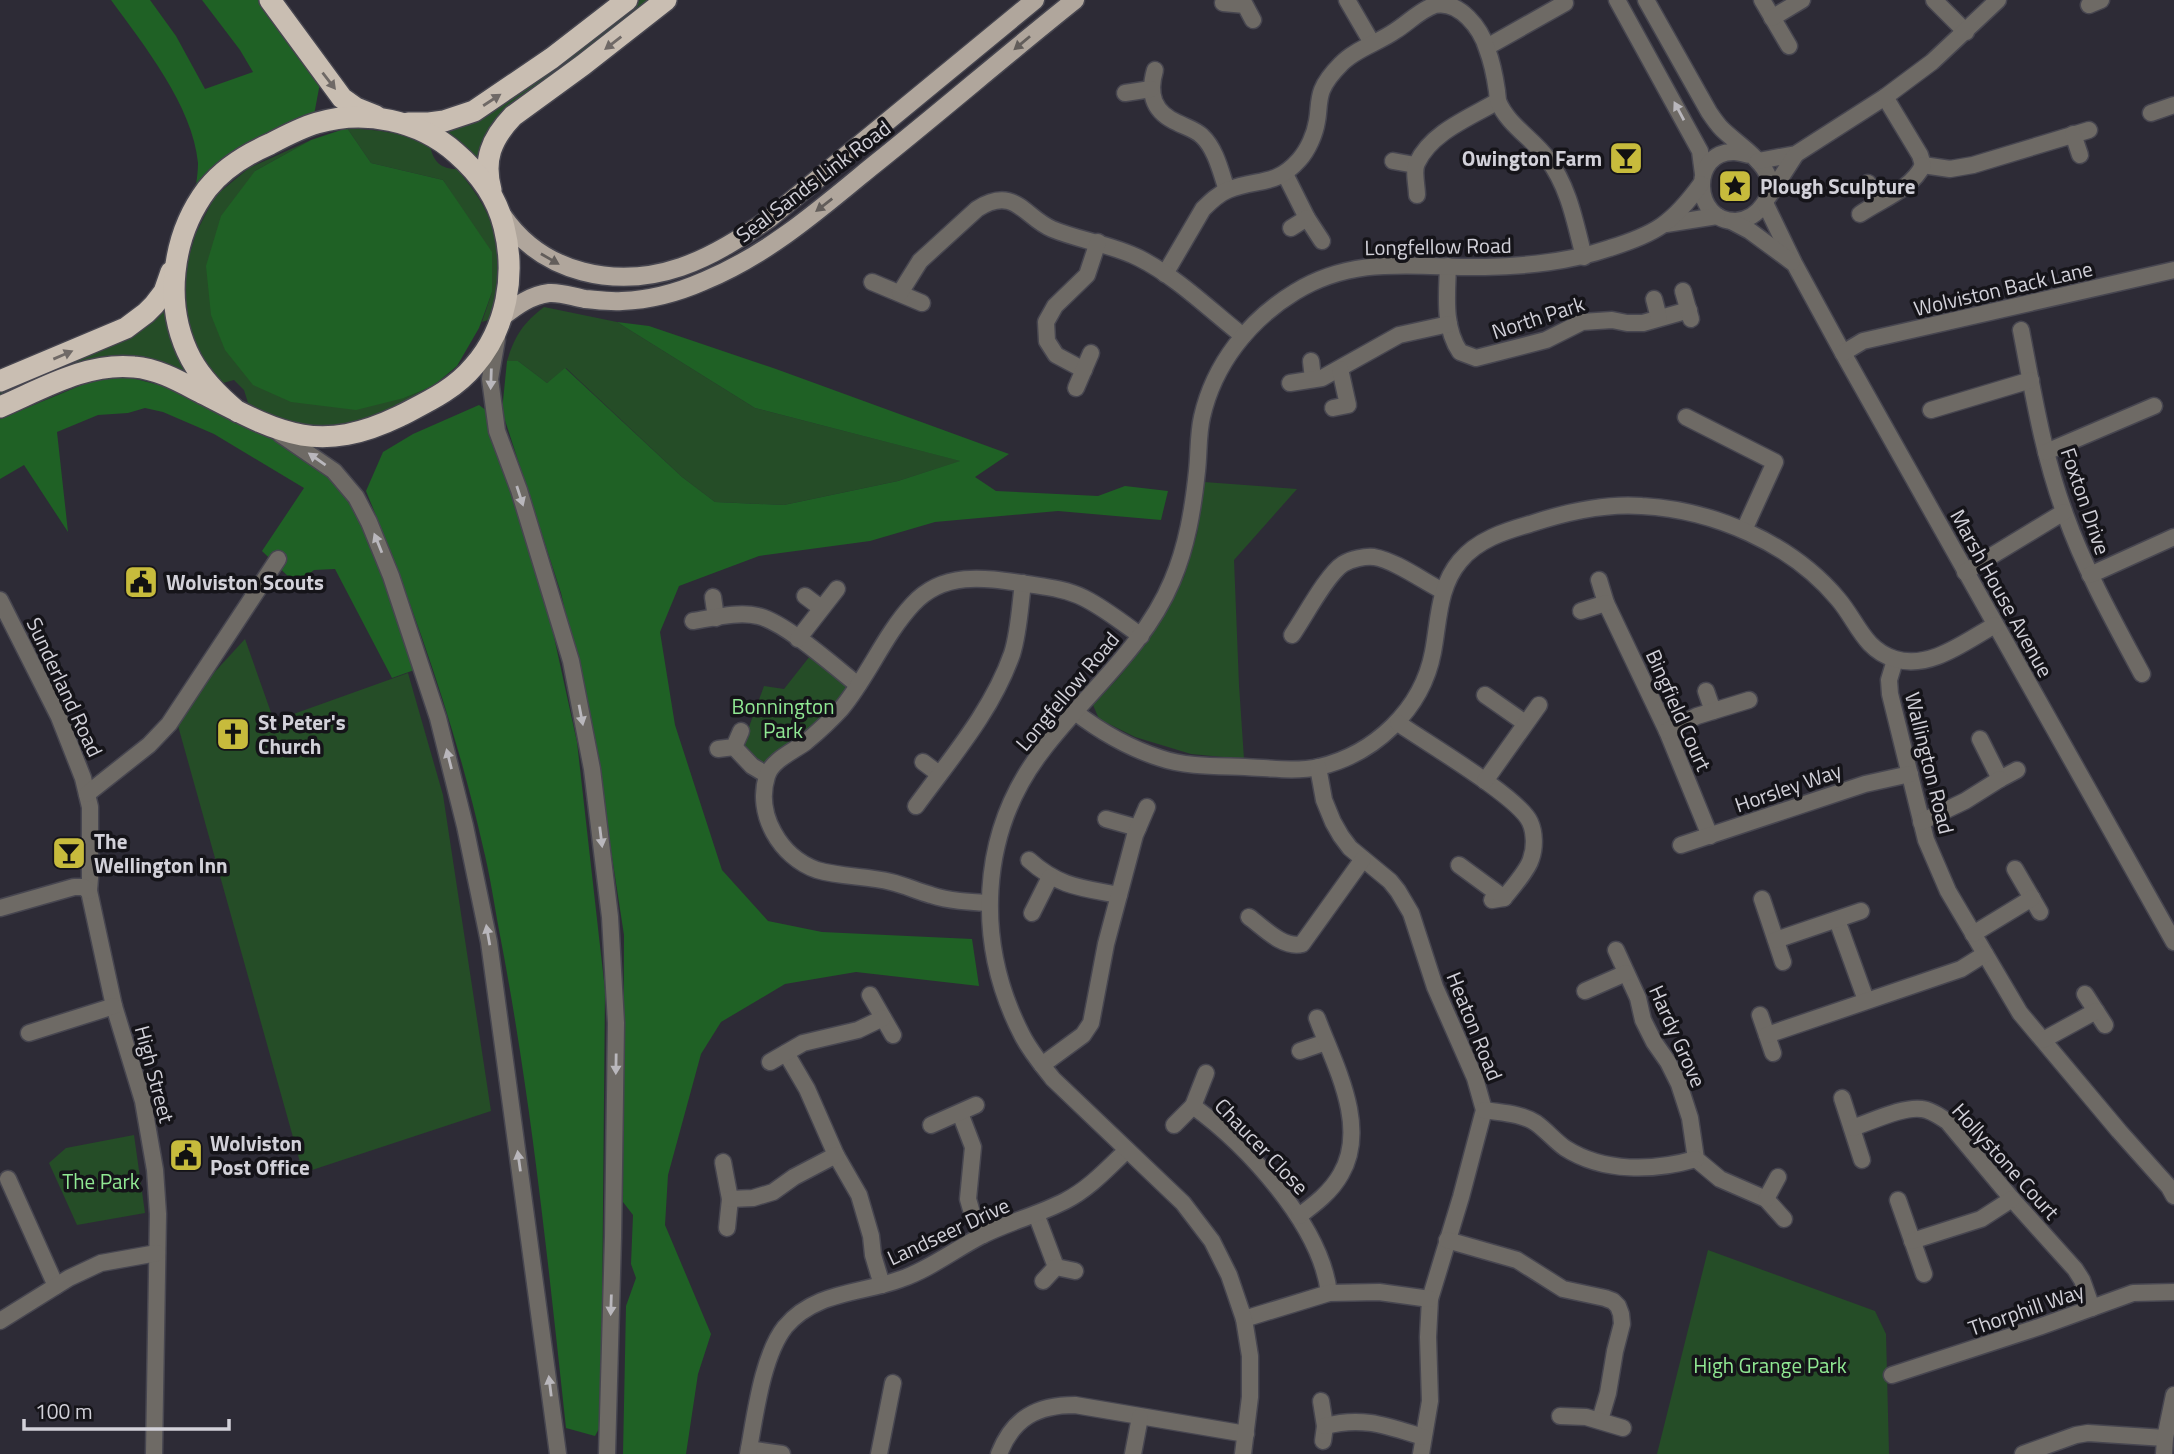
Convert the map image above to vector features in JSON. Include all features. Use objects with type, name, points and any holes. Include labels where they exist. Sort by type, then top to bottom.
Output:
[{"type":"highway","points":[[270,0],[342,98],[356,108],[420,130],[450,147],[467,162],[497,204]]},
{"type":"highway","points":[[238,412],[211,387],[192,360],[179,327],[175,301],[175,273],[181,239],[190,216],[218,177],[254,151],[318,122],[340,118],[429,123],[474,111],[552,58],[627,0]]},
{"type":"highway","points":[[0,407],[78,374],[116,366],[149,369],[165,374],[271,428],[310,437],[332,437],[367,430],[456,385],[481,359],[500,321],[508,295],[508,242],[487,166],[492,146],[503,126],[513,116],[666,0]]},
{"type":"highway","points":[[0,381],[126,328],[138,320],[164,292],[178,255]]},
{"type":"main road","name":"Seal Sands Link Road","points":[[497,204],[510,227],[528,245],[560,265],[585,273],[631,277],[659,273],[690,264],[736,240],[777,212],[1035,0]]},
{"type":"main road","name":"Seal Sands Link Road","points":[[500,321],[521,303],[542,295],[560,293],[586,299],[621,301],[640,299],[667,294],[732,269],[762,252],[825,205],[1075,0]]},
{"type":"street","points":[[1347,0],[1372,43]]},
{"type":"street","name":"Marsh House Avenue","points":[[1617,0],[1700,150],[1703,198],[1709,209],[1750,231],[1794,263]]},
{"type":"street","name":"Marsh House Avenue","points":[[1646,0],[1719,127],[1765,169],[1769,179],[1767,200],[1794,263],[1965,572],[2172,933]]},
{"type":"street","points":[[1762,0],[1789,46]]},
{"type":"street","points":[[1772,18],[1802,0]]},
{"type":"street","points":[[1934,0],[1966,32]]},
{"type":"street","points":[[1724,218],[1742,220],[1756,214],[1796,154],[1885,97],[1932,62],[1998,0]]},
{"type":"street","points":[[1223,3],[1247,2],[1253,20]]},
{"type":"street","points":[[1165,274],[1203,209],[1210,202],[1227,190],[1271,181],[1285,174],[1301,158],[1317,124],[1318,100],[1328,78],[1344,61],[1393,33],[1419,14],[1435,5],[1448,2],[1471,20],[1487,47],[1498,101],[1517,127],[1546,156],[1566,191],[1584,257]]},
{"type":"street","points":[[1487,47],[1545,6],[1565,3]]},
{"type":"street","points":[[1155,70],[1151,89],[1156,105],[1172,120],[1197,132],[1210,146],[1227,190]]},
{"type":"street","points":[[1125,93],[1151,89]]},
{"type":"street","points":[[1860,214],[1904,188],[1918,177],[1923,165],[1920,155],[1885,97]]},
{"type":"street","points":[[1418,195],[1415,165],[1430,144],[1498,101]]},
{"type":"street","points":[[2151,113],[2172,110]]},
{"type":"street","points":[[1923,165],[1950,169],[1973,165],[2081,132],[2080,155]]},
{"type":"street","points":[[1702,179],[1712,160],[1723,154],[1734,152],[1754,158],[1796,154]]},
{"type":"street","points":[[1393,160],[1415,165]]},
{"type":"street","points":[[1285,174],[1322,241]]},
{"type":"street","name":"Longfellow Road","points":[[1244,1454],[1250,1397],[1250,1356],[1244,1319],[1229,1275],[1212,1241],[1183,1203],[1053,1079],[1023,1037],[998,974],[990,929],[992,864],[1016,789],[1044,748],[1141,636],[1166,595],[1183,553],[1194,498],[1202,420],[1209,393],[1227,357],[1260,316],[1307,284],[1357,267],[1523,266],[1584,257],[1644,237],[1666,224],[1691,198],[1702,179]]},
{"type":"street","points":[[1868,183],[1878,202]]},
{"type":"street","points":[[900,293],[920,261],[942,239],[986,203],[1011,202],[1024,208],[1044,225],[1138,258],[1165,274],[1242,336]]},
{"type":"street","points":[[1291,228],[1307,218]]},
{"type":"street","name":"Longfellow Road","points":[[1666,224],[1724,218]]},
{"type":"street","points":[[1084,370],[1056,355],[1047,341],[1046,322],[1055,306],[1087,275],[1098,242]]},
{"type":"street","name":"North Park","points":[[1448,266],[1450,334],[1460,352],[1476,358],[1546,340],[1582,322],[1612,320],[1643,323],[1690,314],[1684,291]]},
{"type":"street","name":"Wolviston Back Lane","points":[[1843,353],[1863,341],[2174,270]]},
{"type":"street","points":[[872,282],[922,303]]},
{"type":"street","points":[[1654,299],[1659,318]]},
{"type":"street","points":[[500,321],[491,379],[497,431],[522,501],[571,661],[592,769],[610,917],[616,1023],[614,1223],[607,1454]]},
{"type":"street","points":[[1290,383],[1322,378],[1399,335],[1449,324]]},
{"type":"street","name":"Foxton Drive","points":[[2021,330],[2046,452],[2064,512],[2090,575],[2142,674]]},
{"type":"street","points":[[1076,388],[1091,353]]},
{"type":"street","points":[[1311,361],[1313,379]]},
{"type":"street","points":[[1333,408],[1348,405],[1340,369]]},
{"type":"street","points":[[1931,410],[2031,380]]},
{"type":"street","points":[[2046,452],[2153,405]]},
{"type":"street","points":[[1686,417],[1752,451],[1778,455],[1744,530]]},
{"type":"street","points":[[271,428],[334,471],[356,498],[391,576],[438,718],[465,825],[489,942],[558,1454]]},
{"type":"street","points":[[1075,712],[1121,742],[1160,758],[1179,762],[1294,769],[1318,767],[1356,754],[1370,747],[1398,723],[1426,675],[1433,653],[1443,591],[1451,574],[1470,551],[1486,541],[1527,525],[1579,511],[1639,505],[1671,508],[1744,530],[1797,560],[1838,598],[1870,645],[1895,660],[1932,659],[1995,625]]},
{"type":"street","points":[[1965,572],[2064,512]]},
{"type":"street","points":[[2090,575],[2174,537]]},
{"type":"street","points":[[1292,635],[1331,576],[1342,564],[1359,558],[1374,557],[1390,563],[1443,591]]},
{"type":"street","points":[[87,793],[149,745],[169,724],[277,570]]},
{"type":"street","points":[[989,902],[933,896],[890,881],[829,872],[804,863],[785,849],[771,830],[764,794],[767,775],[779,762],[828,723],[858,685],[903,616],[914,602],[930,590],[963,579],[979,578],[1058,588],[1082,597],[1141,636]]},
{"type":"street","name":"Bingfield Court","points":[[1599,580],[1606,603],[1667,731],[1710,836]]},
{"type":"street","points":[[916,806],[971,732],[1012,655],[1023,583]]},
{"type":"street","points":[[798,639],[837,589]]},
{"type":"street","points":[[806,596],[821,608]]},
{"type":"street","points":[[713,597],[716,618]]},
{"type":"street","name":"Sunderland Road","points":[[0,600],[59,717],[87,793]]},
{"type":"street","points":[[1581,611],[1606,603]]},
{"type":"street","points":[[693,621],[739,614],[760,616],[798,639],[858,685]]},
{"type":"street","name":"Wallington Road","points":[[1895,660],[1889,680],[1890,694],[1922,822],[1938,869],[2020,1013],[2174,1196]]},
{"type":"street","points":[[1706,691],[1713,711]]},
{"type":"street","points":[[1485,695],[1525,723]]},
{"type":"street","points":[[1667,731],[1697,716],[1749,700]]},
{"type":"street","points":[[1485,781],[1539,705]]},
{"type":"street","points":[[1398,723],[1485,781],[1519,807],[1530,821],[1534,836],[1531,860],[1498,899],[1459,865]]},
{"type":"street","points":[[741,731],[726,748],[767,775]]},
{"type":"street","points":[[1980,739],[2000,779]]},
{"type":"street","points":[[923,762],[939,774]]},
{"type":"street","name":"Heaton Road","points":[[1318,767],[1324,800],[1333,822],[1350,848],[1390,881],[1411,913],[1435,988],[1475,1078],[1484,1110],[1430,1299],[1430,1401],[1421,1454]]},
{"type":"street","points":[[1922,822],[1965,801],[2017,770]]},
{"type":"street","name":"Horsley Way","points":[[1681,845],[1865,784],[1910,774]]},
{"type":"street","name":"High Street","points":[[87,793],[90,807],[89,891],[114,1006],[150,1138],[158,1214],[154,1454]]},
{"type":"street","points":[[1042,1065],[1083,1034],[1091,1023],[1106,944],[1138,828],[1147,807]]},
{"type":"street","points":[[1106,819],[1138,828]]},
{"type":"street","points":[[1249,916],[1285,942],[1296,946],[1302,944],[1363,859]]},
{"type":"street","points":[[1029,860],[1050,877],[1066,884],[1119,895]]},
{"type":"street","points":[[1973,934],[2036,905],[2015,869]]},
{"type":"street","points":[[1032,913],[1050,877]]},
{"type":"street","points":[[0,908],[75,887],[83,887],[89,891]]},
{"type":"street","points":[[1762,899],[1783,962]]},
{"type":"street","points":[[1776,940],[1861,911]]},
{"type":"street","points":[[1837,920],[1866,1000]]},
{"type":"street","name":"Hardy Grove","points":[[1616,950],[1654,1042],[1679,1084],[1690,1118],[1696,1158]]},
{"type":"street","points":[[1767,1034],[1961,969],[1985,954]]},
{"type":"street","name":"Hardy Grove","points":[[1585,991],[1626,973]]},
{"type":"street","points":[[2043,1040],[2100,1018],[2085,994]]},
{"type":"street","points":[[870,995],[893,1035]]},
{"type":"street","points":[[29,1033],[114,1006]]},
{"type":"street","points":[[1760,1015],[1773,1053]]},
{"type":"street","points":[[770,1062],[808,1041],[858,1030],[883,1018]]},
{"type":"street","name":"Chaucer Close","points":[[1299,1216],[1334,1185],[1343,1172],[1351,1143],[1350,1115],[1343,1087],[1317,1018]]},
{"type":"street","points":[[1300,1051],[1326,1042]]},
{"type":"street","points":[[786,1053],[807,1088],[836,1155],[859,1195],[882,1284]]},
{"type":"street","name":"Chaucer Close","points":[[1174,1125],[1193,1106],[1206,1073]]},
{"type":"street","points":[[1842,1098],[1862,1160]]},
{"type":"street","points":[[930,1125],[976,1105]]},
{"type":"street","name":"Chaucer Close","points":[[1193,1106],[1212,1120],[1259,1167],[1299,1216],[1323,1263],[1329,1293]]},
{"type":"street","name":"Hollystone Court","points":[[1852,1128],[1904,1110],[1921,1108],[1947,1121],[2075,1269],[2092,1308]]},
{"type":"street","points":[[1484,1110],[1511,1114],[1534,1122],[1565,1148],[1594,1162],[1645,1168],[1674,1165],[1696,1158],[1720,1179],[1766,1199],[1784,1219]]},
{"type":"street","points":[[960,1113],[972,1147],[968,1199],[983,1235]]},
{"type":"street","name":"Landseer Drive","points":[[748,1451],[773,1346],[784,1328],[798,1314],[833,1296],[882,1284],[921,1270],[983,1235],[1036,1214],[1079,1192],[1127,1150]]},
{"type":"street","points":[[730,1199],[753,1198],[773,1192],[794,1177],[836,1155]]},
{"type":"street","points":[[723,1162],[730,1199],[727,1227]]},
{"type":"street","points":[[1766,1199],[1778,1177]]},
{"type":"street","points":[[8,1179],[56,1286]]},
{"type":"street","points":[[1912,1241],[1981,1219],[2012,1199]]},
{"type":"street","points":[[1898,1200],[1924,1274]]},
{"type":"street","points":[[1036,1214],[1056,1267]]},
{"type":"street","points":[[1447,1240],[1517,1260],[1563,1289],[1605,1298],[1618,1306],[1622,1324],[1600,1420]]},
{"type":"street","points":[[0,1321],[56,1286],[101,1263],[157,1253]]},
{"type":"street","points":[[1056,1267],[1075,1271]]},
{"type":"street","points":[[1044,1281],[1056,1267]]},
{"type":"street","points":[[1244,1319],[1329,1293],[1380,1292],[1430,1299]]},
{"type":"street","name":"Thorphill Way","points":[[1892,1375],[2133,1293],[2174,1292]]},
{"type":"street","points":[[879,1454],[893,1383]]},
{"type":"street","points":[[2031,1453],[2088,1433],[2165,1446],[2174,1395]]},
{"type":"street","points":[[1321,1401],[1324,1434],[1349,1422],[1372,1422],[1423,1437]]},
{"type":"street","points":[[999,1454],[1012,1429],[1025,1418],[1056,1405],[1074,1405],[1246,1434]]},
{"type":"street","points":[[1560,1416],[1586,1417],[1623,1428]]},
{"type":"street","points":[[1133,1454],[1140,1417]]},
{"type":"street","points":[[748,1451],[782,1454]]},
{"type":"green space","points":[[111,0],[150,0],[176,36],[205,89],[253,72],[240,50],[202,0],[258,0],[320,83],[314,115],[226,159],[196,185],[198,163],[194,141],[177,98]]},
{"type":"green space","points":[[640,0],[651,0],[488,134],[478,158],[443,130],[595,37]]},
{"type":"green space","points":[[347,128],[399,134],[430,145],[433,156],[439,163],[446,168],[457,169],[472,188],[491,223],[496,240],[498,275],[491,319],[482,322],[492,292],[463,211],[443,180],[371,163]]},
{"type":"green space","points":[[347,128],[371,163],[443,180],[492,252],[492,292],[479,328],[457,366],[433,386],[404,398],[356,410],[291,402],[253,385],[225,350],[211,315],[206,266],[221,216],[255,171],[311,140]]},
{"type":"green space","points":[[311,140],[255,171],[404,398],[433,386],[377,415],[339,426],[298,425],[272,417],[248,403],[244,390],[234,380],[223,383],[214,374],[196,346],[186,312],[185,270],[196,233],[215,196],[249,168]]},
{"type":"green space","points":[[165,307],[170,332],[193,378],[161,364],[0,400],[0,391],[122,340],[147,326]]},
{"type":"green space","points":[[544,307],[617,322],[755,408],[961,461],[898,481],[784,505],[715,502],[682,477],[566,368],[547,383],[518,361],[507,361],[520,331]]},
{"type":"green space","points":[[617,322],[649,326],[1009,454],[975,477],[996,491],[1098,496],[1125,486],[1168,491],[1161,520],[1058,511],[935,522],[870,541],[759,556],[679,586],[660,632],[675,725],[722,870],[768,921],[822,932],[972,939],[979,986],[856,972],[785,984],[721,1022],[701,1054],[668,1175],[665,1225],[711,1334],[698,1374],[686,1454],[623,1454],[626,1306],[636,1278],[631,1264],[633,1215],[623,1202],[624,935],[594,740],[561,593],[502,411],[507,361],[518,361],[547,383],[565,368],[682,477],[715,502],[784,505],[898,481],[960,461],[755,408]]},
{"type":"green space","points":[[120,375],[175,389],[275,439],[331,480],[355,507],[390,589],[417,669],[392,678],[335,569],[314,570],[296,584],[262,551],[304,488],[214,434],[163,412],[145,408],[128,413],[98,415],[57,432],[68,532],[24,465],[0,479],[0,419],[89,382]]},
{"type":"green space","points":[[479,405],[487,411],[540,573],[577,742],[605,990],[601,1425],[595,1436],[566,1428],[538,1179],[520,1054],[490,878],[472,802],[432,667],[366,491],[383,452],[413,434]]},
{"type":"green space","points":[[1204,482],[1297,489],[1234,560],[1244,759],[1191,754],[1135,737],[1099,719],[1093,705],[1149,639],[1184,577],[1197,534]]},
{"type":"green space","points":[[245,639],[274,721],[408,673],[443,795],[491,1111],[303,1173],[175,715]]},
{"type":"green space","name":"Bonnington Park","points":[[810,656],[849,687],[828,717],[767,765],[759,764],[742,746],[764,686],[784,689]]},
{"type":"green space","name":"The Park","points":[[134,1135],[145,1213],[77,1225],[49,1163],[66,1148]]},
{"type":"green space","name":"High Grange Park","points":[[1708,1250],[1875,1311],[1886,1334],[1889,1454],[1657,1454]]},
{"type":"place","name":"Owington Farm","points":[[1626,158]]},
{"type":"place","name":"Plough Sculpture","points":[[1735,186]]},
{"type":"place","name":"Wolviston Scouts","points":[[141,582]]},
{"type":"place","name":"St Peter's Church","points":[[233,734]]},
{"type":"place","name":"The Wellington Inn","points":[[69,853]]},
{"type":"place","name":"Wolviston Post Office","points":[[186,1155]]}]
